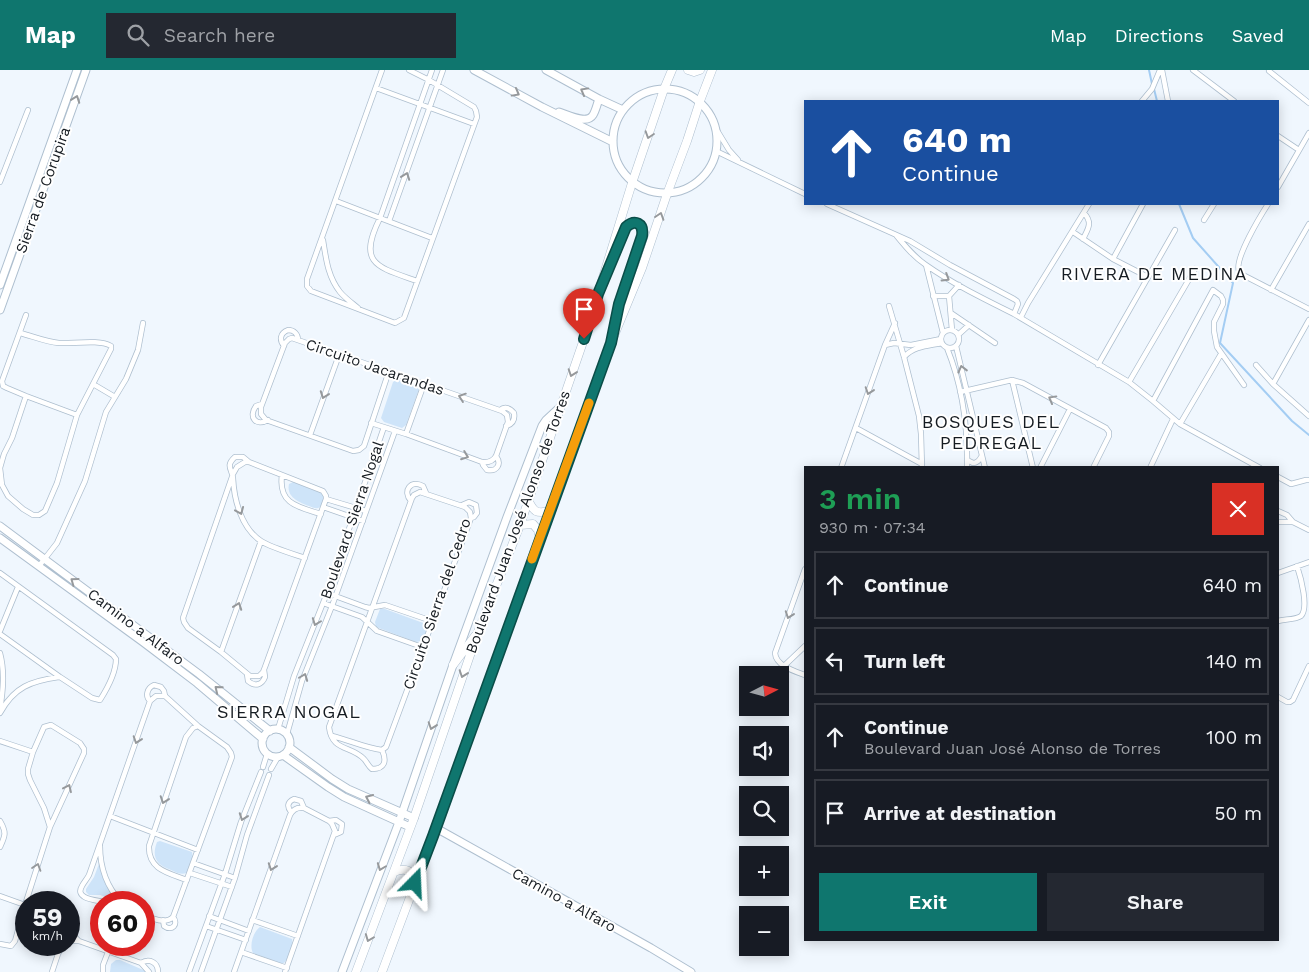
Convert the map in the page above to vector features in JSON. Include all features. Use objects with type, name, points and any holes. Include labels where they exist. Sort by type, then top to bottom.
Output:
[{"type":"main road","name":"Boulevard Juan José Alonso de Torres","points":[[356,972],[414,818],[478,632],[520,525],[584,339],[632,183],[672,70]]},
{"type":"main road","points":[[688,70],[694,72],[700,70]]},
{"type":"main road","name":"Boulevard Juan José Alonso de Torres","points":[[382,972],[611,343],[642,268],[712,70]]},
{"type":"main road","points":[[598,294],[626,227],[630,223],[638,223],[643,230],[642,236],[619,304],[611,343]]},
{"type":"main road","points":[[528,500],[537,512],[550,511]]},
{"type":"main road","points":[[520,525],[533,524],[538,530],[540,538]]},
{"type":"main road","points":[[453,665],[478,632]]},
{"type":"main road","points":[[394,872],[400,869],[412,872],[415,877],[415,883]]},
{"type":"street","name":"Sierra de Corupira","points":[[0,285],[77,70]]},
{"type":"street","name":"Sierra de Corupira","points":[[0,310],[86,70]]},
{"type":"street","points":[[382,70],[307,279],[307,286],[311,291],[395,323],[404,318],[477,117],[474,107],[409,70]]},
{"type":"street","points":[[417,282],[381,267],[372,258],[369,248],[432,70]]},
{"type":"street","points":[[390,222],[444,70]]},
{"type":"street","points":[[474,70],[542,107],[613,142]]},
{"type":"street","points":[[546,70],[623,110]]},
{"type":"street","points":[[1143,100],[1152,90],[1161,70]]},
{"type":"street","points":[[1161,70],[1168,100]]},
{"type":"street","points":[[1193,70],[1233,100]]},
{"type":"street","points":[[1268,71],[1309,103]]},
{"type":"street","points":[[376,88],[474,124]]},
{"type":"street","points":[[718,132],[716,151],[710,167],[699,180],[684,189],[667,194],[648,193],[632,183],[618,166],[614,154],[613,142],[616,124],[623,110],[639,96],[664,89],[682,91],[700,101],[712,115],[718,132],[729,150],[743,164]]},
{"type":"street","points":[[1223,100],[1226,95]]},
{"type":"street","points":[[542,107],[582,119],[588,119],[594,114],[599,99]]},
{"type":"street","points":[[0,181],[28,110]]},
{"type":"street","points":[[1279,185],[1309,134]]},
{"type":"street","points":[[1279,137],[1299,150]]},
{"type":"street","points":[[716,151],[804,194]]},
{"type":"street","points":[[336,201],[432,238]]},
{"type":"street","points":[[829,205],[910,242],[1017,301],[1018,304],[1014,314]]},
{"type":"street","points":[[1021,318],[1028,303],[1089,205]]},
{"type":"street","points":[[1113,259],[1142,205]]},
{"type":"street","points":[[1204,220],[1213,205]]},
{"type":"street","points":[[1267,205],[1243,248],[1238,270],[1241,274],[1309,309]]},
{"type":"street","points":[[1083,239],[1090,222],[1084,213]]},
{"type":"street","points":[[1271,290],[1309,224]]},
{"type":"street","points":[[1098,365],[1174,230]]},
{"type":"street","points":[[1073,232],[1113,259],[1148,277]]},
{"type":"street","points":[[896,235],[926,265],[958,285],[1021,318],[1128,382],[1180,424],[1256,466]]},
{"type":"street","points":[[323,238],[325,260],[334,283],[341,294],[361,310]]},
{"type":"street","points":[[926,265],[943,333],[941,341]]},
{"type":"street","points":[[1128,382],[1195,269]]},
{"type":"street","points":[[958,285],[950,296],[952,330],[958,335],[959,339],[956,346],[984,466]]},
{"type":"street","points":[[1153,401],[1213,290],[1223,300],[1223,304],[1214,322],[1217,347],[1244,385]]},
{"type":"street","points":[[933,296],[950,296]]},
{"type":"street","points":[[889,306],[919,416],[922,466]]},
{"type":"street","points":[[951,313],[995,343]]},
{"type":"street","points":[[26,315],[2,381],[3,386],[77,415]]},
{"type":"street","points":[[1273,384],[1309,320]]},
{"type":"street","points":[[39,566],[57,543],[85,481],[106,412],[126,379],[138,350],[143,323]]},
{"type":"street","points":[[842,466],[895,323]]},
{"type":"street","points":[[958,335],[969,325]]},
{"type":"street","points":[[284,346],[281,337],[284,332],[291,330],[296,334],[298,340]]},
{"type":"street","points":[[943,333],[952,330]]},
{"type":"street","points":[[20,333],[59,343],[108,344],[111,349],[77,415],[57,483],[48,504],[39,515],[33,515],[23,509],[8,496],[2,485],[0,468],[26,396]]},
{"type":"street","name":"Circuito Jacarandas","points":[[268,420],[259,423],[252,415],[252,412],[256,406],[262,404],[285,343],[292,338],[505,412],[508,418],[496,456],[499,461],[498,467],[487,470],[482,462]]},
{"type":"street","points":[[885,346],[894,343],[911,345],[941,341]]},
{"type":"street","points":[[941,341],[947,348],[953,363],[960,392],[965,423],[967,466]]},
{"type":"street","points":[[904,357],[914,348],[941,341]]},
{"type":"street","points":[[947,348],[956,346]]},
{"type":"street","points":[[310,435],[339,354]]},
{"type":"street","points":[[1180,424],[1221,354]]},
{"type":"street","points":[[1256,365],[1273,384],[1308,415]]},
{"type":"street","points":[[262,404],[261,414],[268,420],[356,451],[364,446],[389,371]]},
{"type":"street","points":[[960,392],[1012,380],[1023,383],[1106,428],[1109,436],[1094,466]]},
{"type":"street","points":[[1012,380],[1033,466]]},
{"type":"street","points":[[93,384],[115,397]]},
{"type":"street","points":[[406,434],[424,384]]},
{"type":"street","points":[[342,972],[399,822],[453,665],[542,426],[560,407]]},
{"type":"street","points":[[1041,466],[1070,409]]},
{"type":"street","points":[[1151,466],[1173,419]]},
{"type":"street","points":[[371,423],[384,427]]},
{"type":"street","name":"Boulevard Sierra Nogal","points":[[278,729],[294,676],[327,593],[384,427],[395,431],[336,596],[302,681],[287,734]]},
{"type":"street","points":[[856,428],[922,466]]},
{"type":"street","points":[[395,431],[482,462],[490,462],[496,456]]},
{"type":"street","points":[[376,452],[386,456]]},
{"type":"street","points":[[967,460],[972,464],[976,463],[982,456]]},
{"type":"street","points":[[249,462],[239,465],[233,474],[184,622],[188,628],[247,674],[252,677],[261,674],[264,670],[324,507],[326,496],[322,491],[249,462],[243,457],[235,457],[230,467],[233,474],[234,496],[247,525],[261,541],[305,558]]},
{"type":"street","points":[[371,466],[381,470]]},
{"type":"street","points":[[282,474],[283,494],[289,502],[321,514]]},
{"type":"street","points":[[1279,478],[1291,484],[1309,480]]},
{"type":"street","name":"Circuito Sierra del Cedro","points":[[332,736],[338,745],[365,760],[372,769],[380,768],[384,763],[385,756],[382,750],[386,747],[470,518],[470,512],[465,507],[426,494],[423,486],[420,484],[412,485],[407,491],[411,501]]},
{"type":"street","points":[[382,750],[332,736],[330,724],[411,501],[417,493],[426,494]]},
{"type":"street","points":[[326,499],[366,511]]},
{"type":"street","points":[[462,505],[469,502],[476,505],[477,513],[474,517],[470,518]]},
{"type":"street","points":[[324,507],[363,521]]},
{"type":"street","points":[[1280,512],[1293,522],[1309,530]]},
{"type":"street","points":[[1279,522],[1293,522]]},
{"type":"street","name":"Camino a Alfaro","points":[[0,526],[199,674],[270,730]]},
{"type":"street","name":"Camino a Alfaro","points":[[0,538],[197,683],[262,739]]},
{"type":"street","points":[[221,652],[261,541]]},
{"type":"street","points":[[1279,573],[1309,562]]},
{"type":"street","points":[[1279,621],[1300,617],[1307,610],[1307,597],[1297,566]]},
{"type":"street","points":[[804,572],[775,653],[776,658],[784,666],[804,647]]},
{"type":"street","points":[[0,573],[113,655],[116,659],[116,664],[100,700],[92,698],[60,677],[0,632],[18,587]]},
{"type":"street","points":[[327,593],[369,608],[385,605],[432,621]]},
{"type":"street","points":[[323,603],[362,617],[377,631],[422,648]]},
{"type":"street","points":[[0,653],[3,690],[0,712]]},
{"type":"street","points":[[1279,698],[1287,702],[1293,700],[1309,666]]},
{"type":"street","points":[[789,668],[804,676]]},
{"type":"street","points":[[247,674],[248,681],[258,685],[265,677],[264,670]]},
{"type":"street","points":[[0,712],[4,705],[22,687],[34,682],[60,677]]},
{"type":"street","points":[[150,701],[147,697],[147,692],[151,686],[161,687],[165,696],[198,726],[230,749],[232,757],[173,917],[170,920],[155,918]]},
{"type":"street","points":[[90,899],[84,898],[80,891],[81,886],[89,875],[150,701],[156,696],[165,696]]},
{"type":"street","points":[[29,891],[50,827],[84,753],[80,743],[51,725],[44,727],[28,769],[30,780],[44,808],[50,827]]},
{"type":"street","points":[[187,880],[155,866],[149,857],[149,846],[186,736],[193,728],[198,726]]},
{"type":"street","points":[[278,729],[287,734],[290,740],[289,747],[286,753],[274,757],[263,748],[262,739],[270,730],[278,729]]},
{"type":"street","points":[[0,742],[33,752]]},
{"type":"street","points":[[289,747],[348,789],[414,818]]},
{"type":"street","points":[[189,972],[222,884],[241,822],[268,754]]},
{"type":"street","points":[[271,769],[280,756]]},
{"type":"street","points":[[280,756],[344,797],[410,827]]},
{"type":"street","points":[[201,972],[232,887],[247,835],[269,775]]},
{"type":"street","points":[[291,812],[288,804],[294,799],[301,801],[304,808]]},
{"type":"street","points":[[234,972],[241,952],[246,940],[291,812],[298,808],[304,808],[329,821],[334,827],[334,834],[286,970],[241,952]]},
{"type":"street","points":[[110,816],[198,850]]},
{"type":"street","points":[[329,821],[336,820],[342,824],[340,832],[334,834]]},
{"type":"street","points":[[0,821],[5,831],[0,847]]},
{"type":"street","name":"Camino a Alfaro","points":[[436,828],[692,972]]},
{"type":"street","points":[[100,842],[100,858],[104,873],[112,891]]},
{"type":"street","points":[[193,863],[235,878]]},
{"type":"street","points":[[190,873],[232,887]]},
{"type":"street","points":[[0,896],[15,901]]},
{"type":"street","points":[[209,916],[249,931]]},
{"type":"street","points":[[163,920],[166,928],[172,928],[176,924],[173,917]]},
{"type":"street","points":[[252,920],[298,936]]},
{"type":"street","points":[[206,926],[246,940]]},
{"type":"street","points":[[0,944],[11,946],[15,940]]},
{"type":"street","points":[[52,972],[57,956]]},
{"type":"street","points":[[103,972],[106,956]]},
{"type":"street","points":[[119,956],[141,964],[149,972]]},
{"type":"street","points":[[55,972],[56,960]]},
{"type":"street","points":[[141,964],[146,961],[152,961],[156,965],[158,972]]},
{"type":"shaded area","points":[[398,379],[416,385],[419,389],[406,425],[402,428],[384,422],[381,418],[393,382]]},
{"type":"shaded area","points":[[293,482],[322,493],[324,498],[320,507],[314,508],[301,503],[291,496],[289,484]]},
{"type":"shaded area","points":[[380,609],[385,609],[426,624],[427,629],[422,641],[416,642],[376,627],[375,622]]},
{"type":"shaded area","points":[[160,841],[192,852],[193,858],[187,873],[177,873],[162,866],[156,860],[155,848],[157,842]]},
{"type":"shaded area","points":[[100,861],[114,891],[90,891],[89,895],[86,889],[94,877]]},
{"type":"shaded area","points":[[260,927],[292,939],[291,952],[284,963],[253,953],[251,947],[252,939]]},
{"type":"shaded area","points":[[116,960],[148,972],[110,972],[111,964]]},
{"type":"waterway","points":[[1149,70],[1152,84]]},
{"type":"waterway","points":[[1154,89],[1157,100]]},
{"type":"waterway","points":[[1179,205],[1193,238],[1233,283],[1220,343],[1292,421],[1309,435]]},
{"type":"slow traffic","points":[[532,559],[589,403]]},
{"type":"district","name":"RIVERA DE MEDINA","points":[[1154,274]]},
{"type":"district","name":"BOSQUES DEL PEDREGAL","points":[[991,432]]},
{"type":"district","name":"SIERRA NOGAL","points":[[289,712]]},
{"type":"route","points":[[415,883],[611,343],[625,283],[642,236],[643,230],[638,223],[630,223],[626,227],[598,294],[584,339]]}]
